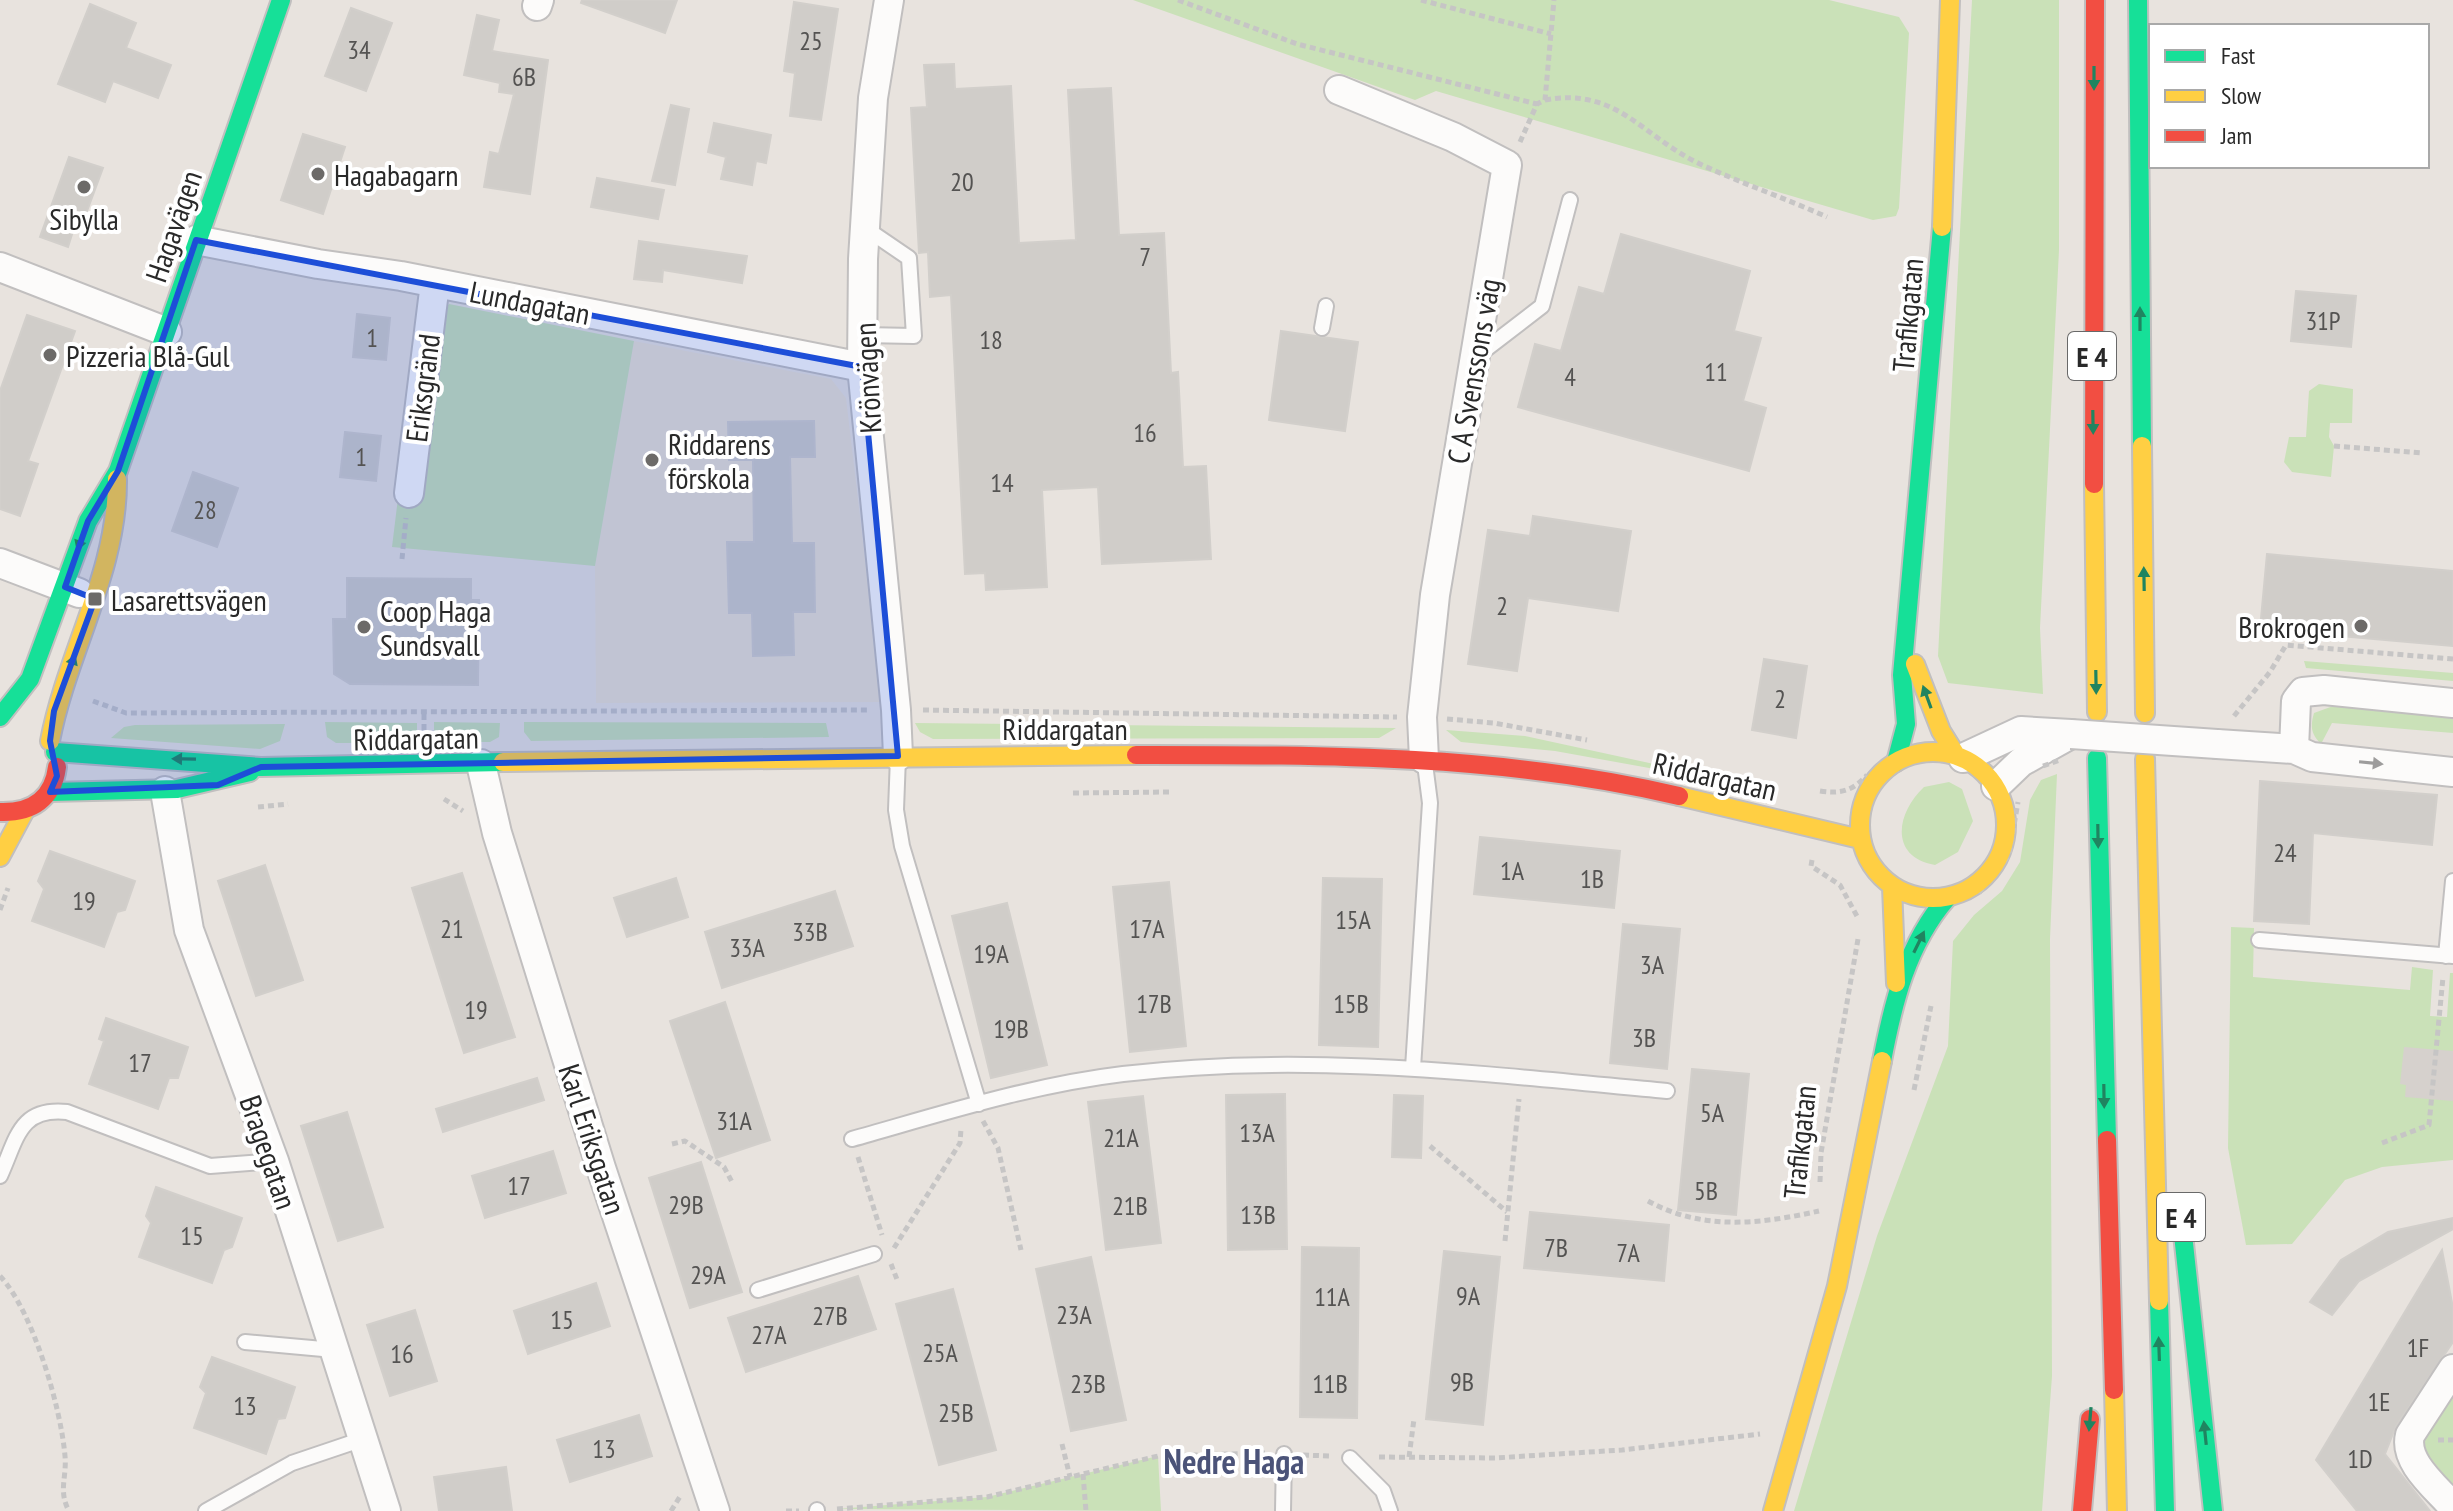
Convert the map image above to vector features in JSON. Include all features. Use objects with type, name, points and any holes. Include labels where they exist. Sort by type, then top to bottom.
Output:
[{"type":"main road","name":"Hagavägen","points":[[0,719],[30,679],[88,521],[118,471],[281,0]]},
{"type":"main road","name":"E 4","points":[[2095,0],[2092,365],[2097,712]]},
{"type":"main road","name":"E 4","points":[[2138,0],[2145,713]]},
{"type":"main road","name":"Trafikgatan","points":[[1896,762],[1906,724],[1902,675],[1941,247],[1942,1]]},
{"type":"main road","name":"Hagavägen","points":[[50,792],[57,776],[52,746],[54,711],[95,599],[115,527],[118,471]]},
{"type":"main road","name":"Trafikgatan","points":[[1907,634],[1929,703],[1959,756]]},
{"type":"main road","points":[[0,719],[29,724],[52,746]]},
{"type":"main road","name":"Riddargatan","points":[[52,746],[99,758],[209,759],[261,767],[898,756],[1369,755],[1528,769],[1624,783],[1860,839]]},
{"type":"main road","points":[[1917,753],[1959,756],[1977,766],[2024,774],[2006,820],[2005,841],[1997,861],[1976,885],[1947,898],[1926,899],[1892,887],[1871,866],[1860,839],[1859,816],[1865,795],[1878,776],[1896,762],[1917,753]]},
{"type":"main road","points":[[2097,758],[2107,1230],[2117,1511]]},
{"type":"main road","name":"E 4","points":[[2145,759],[2165,1511]]},
{"type":"main road","name":"Riddargatan","points":[[50,792],[165,791],[218,785],[261,767]]},
{"type":"main road","points":[[0,812],[24,812],[39,804],[50,792]]},
{"type":"main road","points":[[0,857],[24,812]]},
{"type":"main road","name":"Trafikgatan","points":[[1773,1511],[1837,1286],[1896,990],[1892,887]]},
{"type":"main road","name":"Trafikgatan","points":[[1896,990],[1931,916],[1947,898]]},
{"type":"main road","name":"E 4","points":[[2147,923],[2174,1155]]},
{"type":"main road","name":"E 4","points":[[2179,1202],[2213,1511]]},
{"type":"main road","points":[[2095,1370],[2107,1230]]},
{"type":"main road","points":[[2082,1511],[2092,1402]]},
{"type":"street","name":"Krönvägen","points":[[889,0],[873,98],[865,228],[862,367],[898,756]]},
{"type":"street","points":[[1339,90],[1453,137],[1507,165]]},
{"type":"street","name":"C A Svenssons väg","points":[[1424,759],[1422,717],[1435,595],[1507,165]]},
{"type":"street","name":"Lundagatan","points":[[196,240],[435,283],[862,367]]},
{"type":"street","points":[[0,267],[167,332]]},
{"type":"street","name":"Eriksgränd","points":[[409,493],[435,283]]},
{"type":"street","points":[[0,563],[95,599]]},
{"type":"street","points":[[2294,749],[2296,701],[2303,692],[2324,690],[2453,703]]},
{"type":"street","points":[[1959,756],[2011,734],[2040,730],[2294,749],[2312,757],[2453,772]]},
{"type":"street","points":[[2024,774],[2071,734]]},
{"type":"street","name":"Karl Eriksgatan","points":[[481,764],[486,795],[601,1168],[715,1511]]},
{"type":"street","name":"Bragegatan","points":[[165,791],[189,930],[274,1161],[386,1511]]},
{"type":"street","points":[[2453,1369],[2410,1435],[2408,1445],[2410,1456],[2453,1507]]},
{"type":"lane","points":[[1477,356],[1542,306],[1570,200]]},
{"type":"lane","points":[[863,335],[914,336],[909,258],[865,228]]},
{"type":"lane","points":[[1322,328],[1326,306]]},
{"type":"lane","points":[[898,756],[896,810],[902,846],[979,1104]]},
{"type":"lane","points":[[1413,1068],[1430,803],[1424,759]]},
{"type":"lane","points":[[2259,940],[2449,956],[2453,881]]},
{"type":"lane","points":[[852,1139],[1067,1083],[1210,1066],[1299,1062],[1413,1068],[1667,1091]]},
{"type":"lane","points":[[0,1176],[24,1124],[32,1114],[52,1110],[67,1112],[210,1166],[274,1161]]},
{"type":"lane","points":[[758,1290],[881,1255]]},
{"type":"lane","points":[[245,1342],[334,1350]]},
{"type":"lane","points":[[206,1511],[292,1463],[363,1439]]},
{"type":"lane","points":[[1283,1511],[1284,1454]]},
{"type":"lane","points":[[1350,1458],[1383,1491],[1390,1511]]},
{"type":"path","points":[[1178,0],[1297,44],[1537,104]]},
{"type":"path","points":[[1421,0],[1551,34]]},
{"type":"path","points":[[1545,100],[1554,0]]},
{"type":"path","points":[[1507,165],[1537,104],[1567,96],[1602,102],[1628,115],[1694,161],[1827,217]]},
{"type":"path","points":[[2334,446],[2423,453]]},
{"type":"path","points":[[402,559],[409,493]]},
{"type":"path","points":[[2233,717],[2270,672],[2286,645],[2453,659]]},
{"type":"path","points":[[1968,903],[1991,881],[2009,855],[2024,774]]},
{"type":"path","points":[[1060,791],[1155,794],[1182,791]]},
{"type":"path","points":[[1811,866],[1823,792]]},
{"type":"path","points":[[432,796],[486,795]]},
{"type":"path","points":[[243,809],[300,803]]},
{"type":"path","name":"Trafikgatan","points":[[1798,860],[1840,885],[1851,899],[1860,925],[1821,1153],[1820,1211],[1816,1226]]},
{"type":"path","points":[[0,910],[12,877]]},
{"type":"path","points":[[2382,1143],[2429,1125],[2449,956]]},
{"type":"path","points":[[1505,1241],[1522,1078]]},
{"type":"path","points":[[979,1104],[984,1124],[998,1148],[1021,1250]]},
{"type":"path","points":[[881,1255],[960,1143],[962,1108]]},
{"type":"path","points":[[852,1139],[881,1255],[898,1282]]},
{"type":"path","points":[[672,1144],[685,1141],[724,1167],[732,1182]]},
{"type":"path","points":[[1430,1146],[1508,1212]]},
{"type":"path","points":[[1648,1201],[1665,1211],[1708,1223],[1749,1223],[1820,1211]]},
{"type":"path","points":[[0,1276],[15,1292],[29,1320],[60,1426],[65,1455],[62,1492],[69,1511]]},
{"type":"path","points":[[1409,1457],[1414,1419]]},
{"type":"path","points":[[1758,1445],[1765,1419]]},
{"type":"path","points":[[1062,1444],[1070,1477]]},
{"type":"path","points":[[1083,1474],[1086,1511]]},
{"type":"path","points":[[866,1506],[872,1511]]},
{"type":"highlighted area","points":[[196,240],[862,367],[898,756],[261,767],[218,785],[50,792],[57,776],[50,741],[54,711],[95,599],[65,587],[88,521],[118,471]]},
{"type":"shaded area","name":"Riddarens förskola","points":[[634,341],[831,379],[846,398],[882,702],[596,703],[595,566]]},
{"type":"shaded area","points":[[2404,1047],[2453,1051],[2453,1101],[2405,1097],[2406,1085],[2400,1084]]},
{"type":"green space","points":[[1133,0],[1829,0],[1899,17],[1909,33],[1899,208],[1896,216],[1873,220],[1436,91],[1415,100]]},
{"type":"green space","points":[[1972,0],[2059,0],[2059,250],[2040,628],[2043,694],[1948,683],[1938,656]]},
{"type":"green space","points":[[449,304],[634,341],[595,566],[392,547],[398,498],[440,315]]},
{"type":"green space","points":[[2319,384],[2353,389],[2352,423],[2330,423],[2329,437],[2334,446],[2331,477],[2292,472],[2284,462],[2289,437],[2306,437],[2309,391]]},
{"type":"green space","points":[[2304,661],[2453,673],[2453,681],[2306,668]]},
{"type":"green space","points":[[2336,705],[2453,714],[2453,733],[2332,723],[2321,744],[2312,730],[2314,713]]},
{"type":"green space","points":[[325,722],[417,723],[417,743],[336,743],[327,737]]},
{"type":"green space","points":[[434,722],[500,723],[499,737],[490,742],[434,742]]},
{"type":"green space","points":[[524,722],[826,723],[829,737],[531,741],[524,732]]},
{"type":"green space","points":[[915,723],[1396,728],[1379,738],[933,739],[920,732]]},
{"type":"green space","points":[[285,724],[280,741],[260,749],[111,738],[124,727],[135,725]]},
{"type":"green space","points":[[1446,730],[1525,736],[1700,774],[1699,777],[1555,751],[1461,742]]},
{"type":"green space","points":[[2057,774],[2050,939],[2052,1376],[2042,1511],[1794,1511],[1877,1236],[1948,1046],[1953,941],[1974,915],[2002,891],[2020,862],[2030,800],[2041,780]]},
{"type":"green space","points":[[1949,782],[1962,789],[1973,821],[1958,852],[1935,865],[1910,853],[1904,844],[1903,821],[1907,809],[1924,787]]},
{"type":"green space","points":[[2231,927],[2254,928],[2253,977],[2410,990],[2412,967],[2433,970],[2430,1016],[2447,1017],[2450,973],[2453,973],[2453,1160],[2382,1167],[2345,1180],[2292,1244],[2246,1245],[2228,1148]]},
{"type":"green space","points":[[2453,1384],[2453,1486],[2424,1450],[2423,1440]]},
{"type":"green space","points":[[1158,1456],[1161,1511],[837,1509],[987,1497]]},
{"type":"building","points":[[582,0],[677,0],[665,33],[581,3]]},
{"type":"building","points":[[794,2],[838,9],[821,120],[790,116],[795,73],[784,71]]},
{"type":"building","points":[[90,4],[136,23],[126,48],[171,65],[158,98],[113,81],[105,102],[58,84]]},
{"type":"building","points":[[351,8],[392,23],[366,91],[325,76]]},
{"type":"building","points":[[477,15],[499,20],[492,51],[548,60],[530,194],[484,187],[490,152],[499,154],[514,94],[499,92],[500,83],[464,75]]},
{"type":"building","points":[[954,64],[955,89],[1011,86],[1019,243],[1076,240],[1068,90],[1111,88],[1119,235],[1164,233],[1171,373],[1178,372],[1183,467],[1206,466],[1211,559],[1102,564],[1098,487],[1042,490],[1047,587],[986,590],[985,573],[965,574],[951,295],[930,297],[928,252],[919,253],[911,108],[927,107],[924,65]]},
{"type":"building","points":[[671,105],[689,109],[675,185],[652,181]]},
{"type":"building","points":[[714,123],[771,135],[766,163],[756,161],[752,185],[721,179],[726,157],[708,152]]},
{"type":"building","points":[[303,134],[345,147],[323,214],[281,200]]},
{"type":"building","points":[[69,157],[103,168],[80,230],[74,228],[68,247],[40,237]]},
{"type":"building","points":[[597,178],[664,190],[658,219],[591,207]]},
{"type":"building","points":[[1621,234],[1750,271],[1734,331],[1761,338],[1743,401],[1766,408],[1749,471],[1518,407],[1535,344],[1561,351],[1579,287],[1604,294]]},
{"type":"building","points":[[639,241],[747,256],[742,283],[663,270],[662,282],[634,279]]},
{"type":"building","points":[[2296,291],[2356,296],[2351,347],[2291,341]]},
{"type":"building","points":[[357,314],[390,318],[386,360],[353,357]]},
{"type":"building","points":[[27,315],[75,331],[28,461],[38,464],[20,516],[0,509],[0,391]]},
{"type":"building","points":[[1281,331],[1358,342],[1345,431],[1269,420]]},
{"type":"building","points":[[814,421],[815,457],[790,457],[792,543],[814,543],[815,612],[793,612],[794,655],[753,656],[752,613],[729,613],[727,542],[754,542],[753,460],[729,460],[728,422]]},
{"type":"building","points":[[345,432],[381,436],[376,481],[340,477]]},
{"type":"building","points":[[193,472],[238,488],[217,547],[172,531]]},
{"type":"building","points":[[1533,516],[1631,531],[1618,611],[1528,598],[1517,671],[1468,664],[1488,530],[1530,536]]},
{"type":"building","points":[[2267,554],[2453,571],[2453,646],[2260,629]]},
{"type":"building","points":[[347,578],[471,579],[471,600],[479,600],[478,685],[350,684],[334,674],[333,619],[347,619]]},
{"type":"building","points":[[1764,659],[1807,666],[1796,738],[1752,730]]},
{"type":"building","points":[[2260,781],[2437,795],[2432,845],[2313,833],[2309,924],[2254,921]]},
{"type":"building","points":[[1480,837],[1620,851],[1614,908],[1474,894]]},
{"type":"building","points":[[50,851],[135,881],[125,910],[117,912],[104,947],[32,921],[44,889],[38,881]]},
{"type":"building","points":[[265,865],[303,980],[256,996],[218,881]]},
{"type":"building","points":[[462,873],[515,1037],[464,1053],[412,888]]},
{"type":"building","points":[[676,878],[688,917],[627,937],[614,898]]},
{"type":"building","points":[[1323,878],[1382,879],[1378,1047],[1319,1045]]},
{"type":"building","points":[[1169,882],[1186,1046],[1130,1052],[1113,887]]},
{"type":"building","points":[[835,891],[853,946],[722,988],[705,932]]},
{"type":"building","points":[[1007,903],[1047,1065],[991,1078],[952,916]]},
{"type":"building","points":[[1623,924],[1680,929],[1667,1069],[1610,1063]]},
{"type":"building","points":[[725,1002],[770,1140],[716,1158],[670,1021]]},
{"type":"building","points":[[106,1018],[188,1047],[178,1078],[169,1078],[158,1109],[89,1084],[104,1041],[99,1039]]},
{"type":"building","points":[[1692,1069],[1749,1074],[1736,1215],[1678,1210]]},
{"type":"building","points":[[537,1078],[544,1100],[443,1132],[436,1109]]},
{"type":"building","points":[[1285,1094],[1287,1249],[1228,1250],[1226,1095]]},
{"type":"building","points":[[1394,1095],[1423,1096],[1421,1158],[1392,1157]]},
{"type":"building","points":[[1143,1096],[1161,1243],[1106,1250],[1088,1102]]},
{"type":"building","points":[[347,1112],[383,1227],[338,1241],[301,1126]]},
{"type":"building","points":[[553,1151],[566,1193],[485,1218],[472,1176]]},
{"type":"building","points":[[701,1162],[742,1292],[690,1308],[649,1178]]},
{"type":"building","points":[[156,1187],[242,1218],[232,1247],[224,1250],[212,1283],[139,1257],[151,1223],[146,1216]]},
{"type":"building","points":[[1530,1212],[1669,1225],[1664,1281],[1524,1268]]},
{"type":"building","points":[[2453,1218],[2453,1229],[2359,1281],[2332,1315],[2310,1302],[2341,1260],[2388,1232]]},
{"type":"building","points":[[1302,1247],[1359,1248],[1357,1418],[1300,1417]]},
{"type":"building","points":[[2442,1250],[2453,1308],[2453,1342],[2396,1426],[2385,1454],[2430,1511],[2357,1511],[2316,1460]]},
{"type":"building","points":[[1444,1251],[1500,1257],[1483,1425],[1426,1419]]},
{"type":"building","points":[[1091,1257],[1126,1420],[1071,1431],[1036,1269]]},
{"type":"building","points":[[858,1276],[876,1329],[746,1372],[728,1318]]},
{"type":"building","points":[[596,1283],[610,1326],[528,1354],[514,1311]]},
{"type":"building","points":[[953,1289],[996,1450],[939,1465],[896,1304]]},
{"type":"building","points":[[415,1310],[437,1381],[390,1396],[367,1325]]},
{"type":"building","points":[[212,1357],[295,1387],[285,1418],[278,1419],[266,1454],[194,1428],[206,1393],[200,1387]]},
{"type":"building","points":[[639,1415],[652,1456],[570,1482],[557,1440]]},
{"type":"building","points":[[506,1467],[512,1511],[439,1511],[434,1477]]},
{"type":"traffic: fast","points":[[0,717],[30,679],[88,521],[118,471],[281,0]]},
{"type":"traffic: fast","points":[[2138,0],[2142,446]]},
{"type":"traffic: fast","points":[[1896,762],[1906,724],[1902,675],[1942,227]]},
{"type":"traffic: fast","points":[[55,752],[261,767],[503,762]]},
{"type":"traffic: fast","points":[[2097,758],[2107,1140]]},
{"type":"traffic: fast","points":[[50,792],[177,789],[250,772]]},
{"type":"traffic: fast","points":[[1882,1061],[1897,996],[1912,954],[1947,898]]},
{"type":"traffic: fast","points":[[2181,1216],[2213,1511]]},
{"type":"traffic: fast","points":[[2159,1301],[2165,1511]]},
{"type":"traffic: slow","points":[[1942,227],[1950,0]]},
{"type":"traffic: slow","points":[[2142,446],[2145,713]]},
{"type":"traffic: slow","points":[[50,741],[68,675],[101,579],[115,513],[117,479]]},
{"type":"traffic: slow","points":[[2094,484],[2097,712]]},
{"type":"traffic: slow","points":[[1915,664],[1941,731],[1956,755]]},
{"type":"traffic: slow","points":[[1933,752],[1961,757],[1985,773],[2001,797],[2006,825],[2001,853],[1985,877],[1961,893],[1933,898],[1905,893],[1881,877],[1865,853],[1860,825],[1865,797],[1881,773],[1905,757],[1933,752]]},
{"type":"traffic: slow","points":[[503,762],[1136,755]]},
{"type":"traffic: slow","points":[[2145,759],[2159,1301]]},
{"type":"traffic: slow","points":[[1679,796],[1860,839]]},
{"type":"traffic: slow","points":[[0,857],[24,812]]},
{"type":"traffic: slow","points":[[1892,887],[1896,983]]},
{"type":"traffic: slow","points":[[1773,1511],[1837,1286],[1882,1061]]},
{"type":"traffic: slow","points":[[2114,1390],[2117,1511]]},
{"type":"traffic: jam","points":[[2094,484],[2095,0]]},
{"type":"traffic: jam","points":[[1136,755],[1341,757],[1477,765],[1612,782],[1679,796]]},
{"type":"traffic: jam","points":[[0,812],[22,810],[39,802],[51,788],[57,767]]},
{"type":"traffic: jam","points":[[2107,1140],[2114,1390]]},
{"type":"traffic: jam","points":[[2082,1511],[2090,1419]]},
{"type":"place","name":"Hagabagarn","points":[[318,174]]},
{"type":"place","name":"Sibylla","points":[[84,187]]},
{"type":"place","name":"Pizzeria Blå-Gul","points":[[50,355]]},
{"type":"place","name":"Riddarens förskola","points":[[652,460]]},
{"type":"place","name":"Lasarettsvägen","points":[[95,599]]},
{"type":"place","name":"Brokrogen","points":[[2361,626]]},
{"type":"place","name":"Coop Haga Sundsvall","points":[[364,627]]},
{"type":"district","name":"Nedre Haga","points":[[1234,1461]]}]
